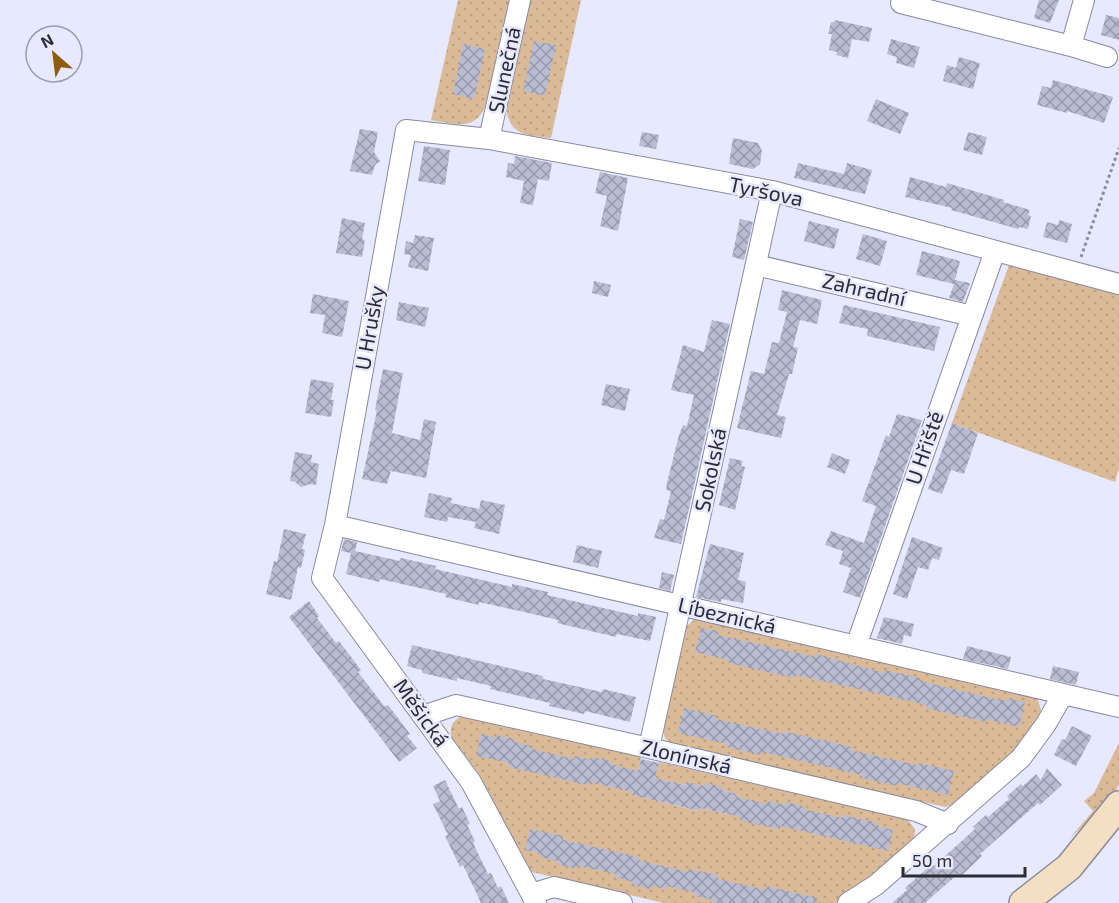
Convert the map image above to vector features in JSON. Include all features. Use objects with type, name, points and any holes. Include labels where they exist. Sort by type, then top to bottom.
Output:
[{"type":"main road","points":[[1023,903],[1069,867],[1119,805]]},
{"type":"street","name":"Slunečná","points":[[489,139],[520,0]]},
{"type":"street","points":[[1071,46],[1084,0]]},
{"type":"street","points":[[901,3],[1107,57]]},
{"type":"street","name":"Tyršova","points":[[406,130],[489,139],[772,191],[1119,284]]},
{"type":"street","name":"U Hrušky","points":[[334,525],[406,130]]},
{"type":"street","name":"Sokolská","points":[[649,748],[772,191]]},
{"type":"street","name":"U Hřiště","points":[[856,646],[994,250]]},
{"type":"street","name":"Zahradní","points":[[756,265],[972,316]]},
{"type":"street","name":"Líbeznická","points":[[334,525],[1119,707]]},
{"type":"street","name":"Měšická","points":[[334,525],[322,579],[471,782],[533,898]]},
{"type":"street","points":[[848,903],[876,885],[1021,758],[1046,724],[1063,694]]},
{"type":"street","name":"Zlonínská","points":[[423,716],[456,705],[916,811],[948,824]]},
{"type":"street","points":[[533,898],[554,887],[622,903]]},
{"type":"path","points":[[1076,272],[1119,148]]},
{"type":"shaded area","points":[[458,0],[509,0],[486,104],[477,119],[464,124],[431,120]]},
{"type":"shaded area","points":[[529,0],[581,0],[551,138],[527,135],[515,129],[508,117],[506,107]]},
{"type":"shaded area","points":[[1010,262],[1119,295],[1119,468],[1115,482],[952,423]]},
{"type":"shaded area","points":[[696,618],[1037,697],[1041,710],[1026,740],[953,805],[945,807],[672,744],[665,738],[663,729],[687,626]]},
{"type":"shaded area","points":[[461,717],[641,757],[633,795],[698,811],[700,808],[733,815],[738,794],[705,784],[705,786],[686,785],[655,778],[659,762],[907,819],[915,829],[914,840],[863,886],[835,903],[664,903],[532,872],[525,865],[481,777],[451,736],[452,725]]},
{"type":"shaded area","points":[[1119,743],[1119,784],[1111,801],[1069,839],[1093,811],[1084,801],[1094,793]]},
{"type":"building","points":[[1039,0],[1059,0],[1050,23],[1034,18]]},
{"type":"building","points":[[1106,15],[1119,18],[1119,40],[1101,35]]},
{"type":"building","points":[[835,20],[872,28],[869,42],[852,39],[848,58],[836,55],[837,52],[829,50],[832,34],[828,34],[831,22]]},
{"type":"building","points":[[891,39],[920,47],[914,68],[896,63],[897,57],[887,54]]},
{"type":"building","points":[[534,41],[556,45],[545,96],[523,91]]},
{"type":"building","points":[[463,44],[485,49],[474,99],[453,94]]},
{"type":"building","points":[[959,57],[980,63],[973,89],[943,81],[947,65],[956,68]]},
{"type":"building","points":[[1053,80],[1113,97],[1104,123],[1067,111],[1067,113],[1037,105],[1042,86],[1051,88]]},
{"type":"building","points":[[876,99],[909,113],[900,134],[867,121]]},
{"type":"building","points":[[360,129],[378,132],[374,152],[380,161],[375,165],[372,175],[350,171]]},
{"type":"building","points":[[642,132],[659,135],[656,149],[639,146]]},
{"type":"building","points":[[968,132],[987,137],[982,155],[963,150]]},
{"type":"building","points":[[733,138],[758,143],[762,151],[760,164],[753,169],[729,164]]},
{"type":"building","points":[[424,146],[450,150],[445,185],[418,181]]},
{"type":"building","points":[[515,156],[552,163],[549,181],[538,179],[533,205],[520,203],[524,181],[506,177],[508,163],[514,164]]},
{"type":"building","points":[[798,163],[844,174],[847,163],[872,170],[865,194],[794,178]]},
{"type":"building","points":[[600,172],[628,178],[618,231],[600,226],[607,196],[595,193]]},
{"type":"building","points":[[910,177],[946,187],[947,183],[1030,210],[1028,229],[1019,227],[1018,229],[951,210],[952,208],[905,197]]},
{"type":"building","points":[[342,218],[365,223],[362,257],[336,253]]},
{"type":"building","points":[[740,219],[753,222],[744,260],[732,257]]},
{"type":"building","points":[[1059,220],[1072,224],[1067,243],[1043,237],[1047,222],[1058,225]]},
{"type":"building","points":[[809,221],[839,229],[834,249],[804,241]]},
{"type":"building","points":[[863,234],[887,241],[880,266],[856,259]]},
{"type":"building","points":[[415,235],[434,238],[428,271],[408,267],[411,255],[404,254],[406,241],[413,243]]},
{"type":"building","points":[[922,251],[960,261],[955,280],[970,283],[963,302],[949,298],[954,284],[916,275]]},
{"type":"building","points":[[594,281],[611,285],[608,297],[592,293]]},
{"type":"building","points":[[782,290],[822,300],[817,324],[800,320],[793,347],[798,348],[792,374],[789,374],[777,415],[786,417],[781,438],[737,428],[751,371],[764,374],[772,342],[779,343],[787,312],[778,310]]},
{"type":"building","points":[[313,294],[349,301],[342,337],[322,333],[325,315],[310,313]]},
{"type":"building","points":[[399,302],[429,308],[425,327],[396,320]]},
{"type":"building","points":[[844,305],[940,327],[934,351],[867,336],[868,329],[839,323]]},
{"type":"building","points":[[712,320],[730,324],[681,544],[654,538],[660,519],[664,520],[671,491],[666,490],[667,483],[679,435],[683,425],[687,426],[694,395],[671,390],[683,345],[704,352]]},
{"type":"building","points":[[383,369],[403,373],[392,433],[420,440],[424,419],[436,422],[426,478],[391,471],[387,484],[362,479],[377,411],[375,410]]},
{"type":"building","points":[[311,379],[334,383],[331,417],[305,413]]},
{"type":"building","points":[[606,384],[630,389],[625,411],[601,405]]},
{"type":"building","points":[[897,414],[922,420],[860,598],[843,592],[851,568],[839,564],[843,551],[825,545],[831,531],[864,543],[876,506],[862,501],[886,435],[889,437]]},
{"type":"building","points":[[952,423],[978,433],[964,474],[951,470],[942,494],[928,489]]},
{"type":"building","points":[[295,452],[312,455],[311,462],[319,464],[316,485],[301,487],[290,481]]},
{"type":"building","points":[[832,453],[850,460],[845,474],[827,467]]},
{"type":"building","points":[[730,458],[743,461],[741,466],[745,467],[735,510],[719,505]]},
{"type":"building","points":[[429,493],[452,498],[451,503],[479,509],[481,500],[505,505],[499,534],[474,528],[476,522],[448,517],[447,522],[424,517]]},
{"type":"building","points":[[284,529],[306,534],[301,568],[298,567],[291,600],[266,594],[274,561],[277,562]]},
{"type":"building","points":[[912,537],[943,548],[939,560],[932,558],[928,570],[918,567],[907,599],[893,594]]},
{"type":"building","points":[[344,539],[357,542],[355,551],[400,561],[401,558],[436,566],[435,569],[512,587],[512,584],[548,592],[547,595],[638,616],[638,613],[656,617],[650,641],[617,634],[616,637],[557,623],[558,620],[524,612],[479,602],[479,605],[445,597],[446,594],[346,574],[351,553],[341,551]]},
{"type":"building","points":[[710,544],[744,553],[738,580],[746,582],[743,603],[696,597]]},
{"type":"building","points":[[577,545],[602,551],[598,568],[573,562]]},
{"type":"building","points":[[662,572],[674,575],[670,591],[659,588]]},
{"type":"building","points":[[309,601],[319,616],[317,618],[336,643],[339,641],[361,670],[358,672],[385,707],[388,705],[410,734],[407,736],[417,748],[399,762],[289,617]]},
{"type":"building","points":[[884,617],[914,624],[911,637],[904,635],[902,644],[877,638]]},
{"type":"building","points":[[701,628],[719,631],[718,635],[816,657],[816,654],[884,673],[885,670],[903,674],[920,678],[920,681],[991,698],[1007,701],[1007,698],[1025,702],[1019,727],[986,719],[985,722],[926,708],[927,705],[795,675],[794,678],[728,663],[729,660],[695,652]]},
{"type":"building","points":[[412,645],[543,676],[543,679],[636,697],[630,722],[585,711],[584,714],[549,706],[550,703],[490,689],[491,686],[422,673],[422,670],[407,666]]},
{"type":"building","points":[[967,646],[1011,657],[1008,669],[963,659]]},
{"type":"building","points":[[1053,666],[1079,672],[1076,685],[1050,679]]},
{"type":"building","points":[[684,708],[717,716],[716,719],[783,734],[783,731],[852,747],[851,750],[885,758],[954,771],[948,795],[897,783],[897,786],[879,782],[862,778],[862,775],[762,752],[761,755],[726,747],[727,744],[678,733]]},
{"type":"building","points":[[1072,726],[1092,736],[1076,766],[1054,755]]},
{"type":"building","points":[[481,734],[515,739],[514,742],[532,746],[531,749],[574,759],[575,756],[611,761],[610,764],[638,771],[641,759],[646,760],[659,763],[655,778],[686,785],[687,782],[705,786],[705,783],[723,787],[722,790],[738,794],[737,797],[767,804],[768,801],[785,805],[786,802],[803,806],[803,809],[842,818],[843,815],[878,823],[878,826],[893,830],[888,851],[780,826],[780,829],[740,821],[741,817],[700,808],[699,811],[632,795],[633,792],[588,782],[587,785],[509,767],[509,763],[476,756]]},
{"type":"building","points":[[1047,768],[1062,785],[980,854],[982,856],[960,877],[958,874],[925,903],[892,903],[907,890],[905,888],[932,864],[934,866],[975,829],[973,827],[986,815],[988,817],[1009,799],[1007,796],[1036,774],[1041,780]]},
{"type":"building","points":[[445,780],[459,809],[462,807],[470,824],[467,825],[475,841],[473,843],[488,874],[491,873],[498,888],[501,886],[509,903],[481,903],[463,865],[460,867],[433,804],[440,801],[433,786]]},
{"type":"building","points":[[530,829],[563,836],[563,840],[639,857],[638,860],[688,872],[689,869],[718,875],[718,879],[766,890],[767,886],[817,898],[816,903],[712,903],[713,900],[695,896],[696,893],[667,886],[666,889],[651,886],[650,889],[632,885],[633,882],[616,877],[616,874],[576,866],[575,869],[557,864],[558,861],[540,857],[541,854],[525,850]]}]
